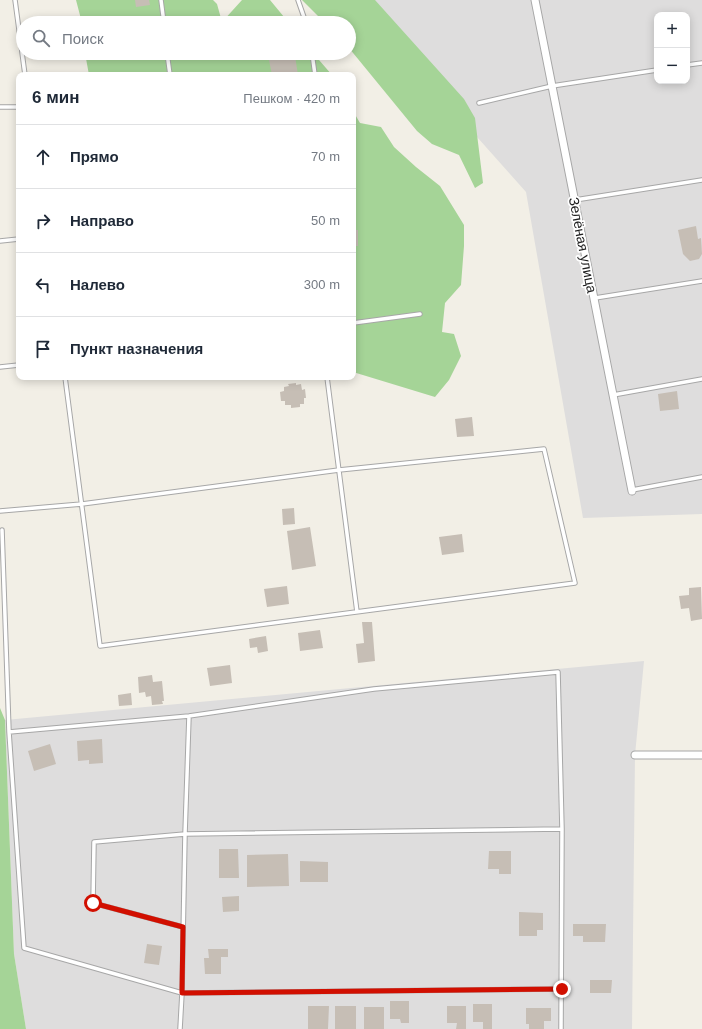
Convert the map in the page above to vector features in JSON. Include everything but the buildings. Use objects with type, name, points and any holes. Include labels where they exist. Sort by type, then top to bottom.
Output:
[{"type":"street","name":"Зелёная улица","points":[[535,0],[632,491]]},
{"type":"street","points":[[635,755],[702,755]]},
{"type":"lane","points":[[15,0],[17,16]]},
{"type":"lane","points":[[161,0],[163,16]]},
{"type":"lane","points":[[298,0],[304,16]]},
{"type":"lane","points":[[24,60],[26,72]]},
{"type":"lane","points":[[168,60],[170,72]]},
{"type":"lane","points":[[313,60],[315,72]]},
{"type":"lane","points":[[690,65],[702,63]]},
{"type":"lane","points":[[479,103],[552,86],[654,70]]},
{"type":"lane","points":[[0,107],[16,107]]},
{"type":"lane","points":[[574,200],[702,180]]},
{"type":"lane","points":[[0,241],[16,239]]},
{"type":"lane","points":[[594,298],[702,281]]},
{"type":"lane","points":[[356,322],[420,314]]},
{"type":"lane","points":[[0,367],[16,365]]},
{"type":"lane","points":[[613,395],[702,379]]},
{"type":"lane","points":[[0,511],[82,504],[339,470],[544,449],[575,584],[100,646],[82,504],[65,380]]},
{"type":"lane","points":[[327,380],[357,612]]},
{"type":"lane","points":[[632,491],[702,477]]},
{"type":"lane","points":[[2,530],[9,732],[24,948],[182,993],[562,989]]},
{"type":"lane","points":[[9,732],[189,716],[374,690],[558,672],[562,829],[561,1029]]},
{"type":"lane","points":[[180,1029],[189,716]]},
{"type":"lane","points":[[183,927],[93,903],[94,842],[185,834],[562,829]]},
{"type":"shaded area","points":[[355,0],[702,0],[702,514],[583,518],[526,192]]},
{"type":"shaded area","points":[[644,661],[635,755],[632,1029],[26,1029],[14,954],[5,720]]},
{"type":"green space","points":[[76,0],[213,0],[217,4],[220,16],[80,16]]},
{"type":"green space","points":[[242,0],[270,0],[283,16],[227,16]]},
{"type":"green space","points":[[302,0],[375,0],[464,99],[475,118],[483,183],[475,188],[459,155],[432,144],[417,131],[356,57],[356,16],[318,16]]},
{"type":"green space","points":[[86,60],[319,60],[329,72],[88,72]]},
{"type":"green space","points":[[356,116],[360,123],[381,127],[394,147],[440,186],[464,225],[461,285],[445,303],[442,332],[454,334],[461,356],[449,380],[435,397],[356,373]]},
{"type":"green space","points":[[0,708],[5,720],[14,954],[26,1029],[0,1029]]},
{"type":"route","points":[[93,903],[183,927],[182,993],[562,989]]}]
